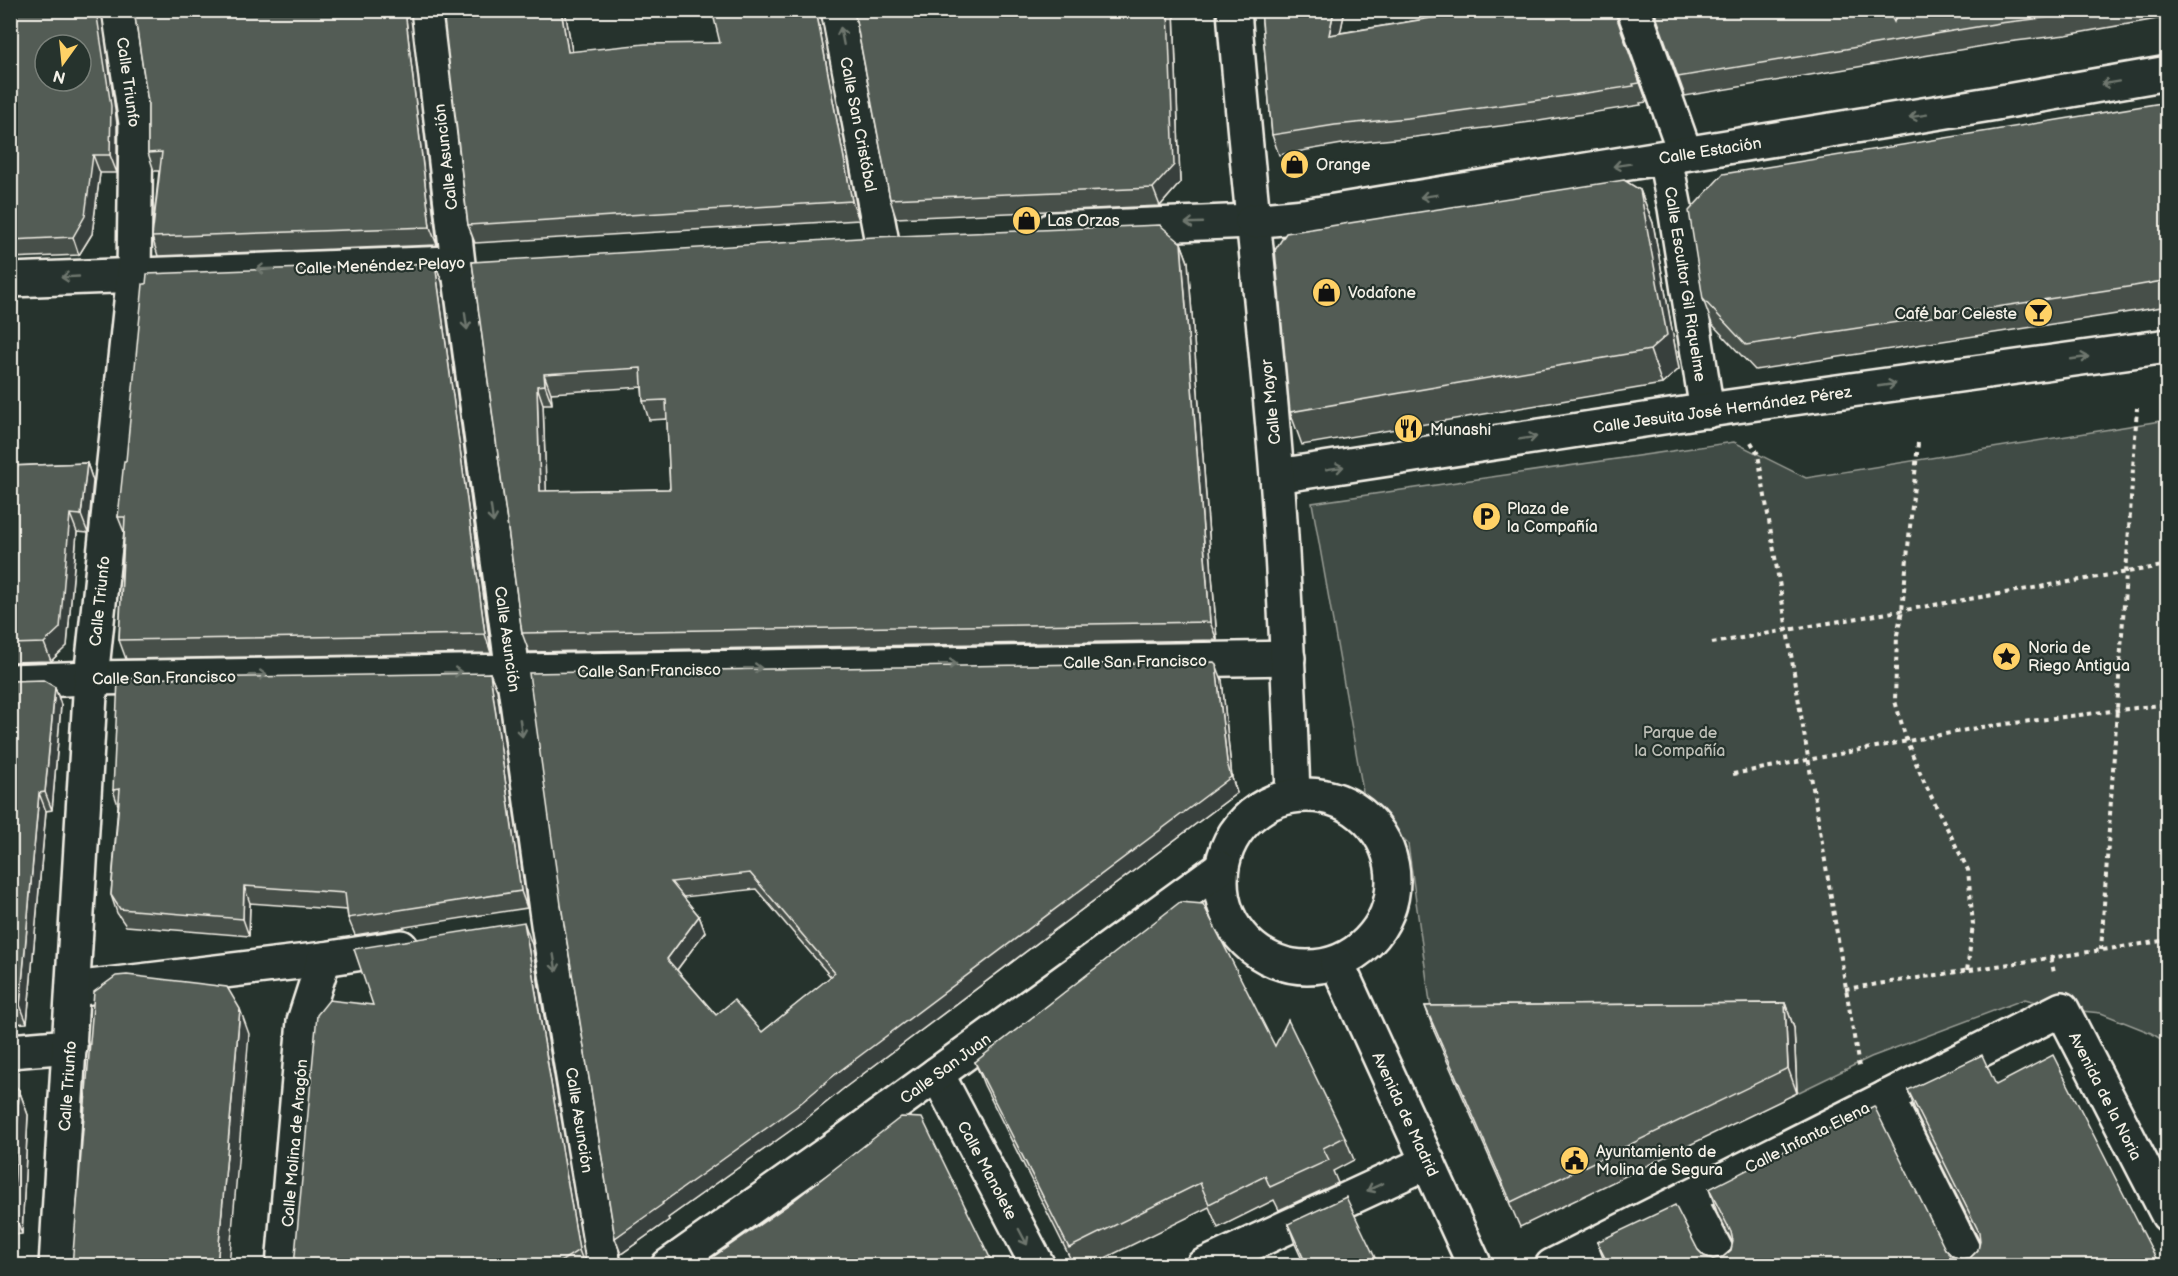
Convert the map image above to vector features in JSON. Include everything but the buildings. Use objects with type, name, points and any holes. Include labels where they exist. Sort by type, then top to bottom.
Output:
[{"type":"street","name":"Calle Triunfo","points":[[56,1266],[91,678],[134,274],[136,123],[119,10]]},
{"type":"street","name":"Calle Asunción","points":[[428,10],[470,262],[513,672],[536,926],[604,1266]]},
{"type":"street","name":"Calle San Cristóbal","points":[[838,10],[893,237],[846,239]]},
{"type":"street","name":"Calle Mayor","points":[[1234,10],[1277,476],[1288,658],[1293,794]]},
{"type":"street","name":"Calle Escultor Gil Riquelme","points":[[1634,10],[1675,155],[1675,208],[1718,409]]},
{"type":"street","name":"Calle Estación","points":[[1252,221],[1304,216],[2168,73]]},
{"type":"street","points":[[1022,231],[1252,221]]},
{"type":"street","name":"Calle Menéndez Pelayo","points":[[10,280],[470,262]]},
{"type":"street","name":"Calle Jesuita José Hernández Pérez","points":[[1277,476],[1718,409],[2168,346]]},
{"type":"street","name":"Calle San Francisco","points":[[10,681],[1288,658]]},
{"type":"street","points":[[1293,794],[1326,796],[1357,810],[1379,831],[1392,862],[1394,892],[1383,924],[1364,947],[1337,963],[1302,968],[1263,956],[1240,938],[1221,898],[1220,868],[1236,828],[1258,807],[1293,794]]},
{"type":"street","name":"Calle San Juan","points":[[668,1266],[1220,868]]},
{"type":"street","points":[[73,989],[324,959],[430,943]]},
{"type":"street","name":"Calle Molina de Aragón","points":[[284,1266],[304,1021],[324,959]]},
{"type":"street","name":"Avenida de Madrid","points":[[1337,963],[1475,1266]]},
{"type":"street","name":"Calle Infanta Elena","points":[[1552,1266],[2062,1009]]},
{"type":"street","name":"Avenida de la Noria","points":[[2062,1009],[2168,1215]]},
{"type":"street","points":[[10,1051],[70,1046]]},
{"type":"street","name":"Calle Manolete","points":[[937,1074],[1038,1266]]},
{"type":"street","points":[[1881,1100],[1971,1266]]},
{"type":"street","points":[[1203,1266],[1428,1162]]},
{"type":"street","points":[[1689,1197],[1724,1266]]},
{"type":"path","points":[[2101,950],[2137,408]]},
{"type":"path","points":[[1718,409],[1758,454],[1857,1063],[1881,1100]]},
{"type":"path","points":[[1918,443],[1902,611],[1897,635],[1895,701],[1907,742],[1968,870],[1973,925],[1967,971]]},
{"type":"path","points":[[1712,643],[2168,565]]},
{"type":"path","points":[[1733,774],[1982,728],[2168,704]]},
{"type":"path","points":[[1845,989],[2168,940]]},
{"type":"green space","name":"Parque de la Compañía","points":[[2167,420],[2167,1043],[2151,1033],[2101,1013],[2062,1009],[2025,999],[1871,1057],[1797,1093],[1794,1029],[1434,1031],[1408,844],[1365,803],[1312,503],[1734,442],[1806,478]]},
{"type":"place","name":"Orange","points":[[1295,164]]},
{"type":"place","name":"Las Orzas","points":[[1026,220]]},
{"type":"place","name":"Vodafone","points":[[1327,292]]},
{"type":"place","name":"Café bar Celeste","points":[[2038,313]]},
{"type":"place","name":"Munashi","points":[[1409,429]]},
{"type":"place","name":"Plaza de la Compañía","points":[[1486,517]]},
{"type":"place","name":"Noria de Riego Antigua","points":[[2007,656]]},
{"type":"place","name":"Ayuntamiento de Molina de Segura","points":[[1575,1160]]}]
